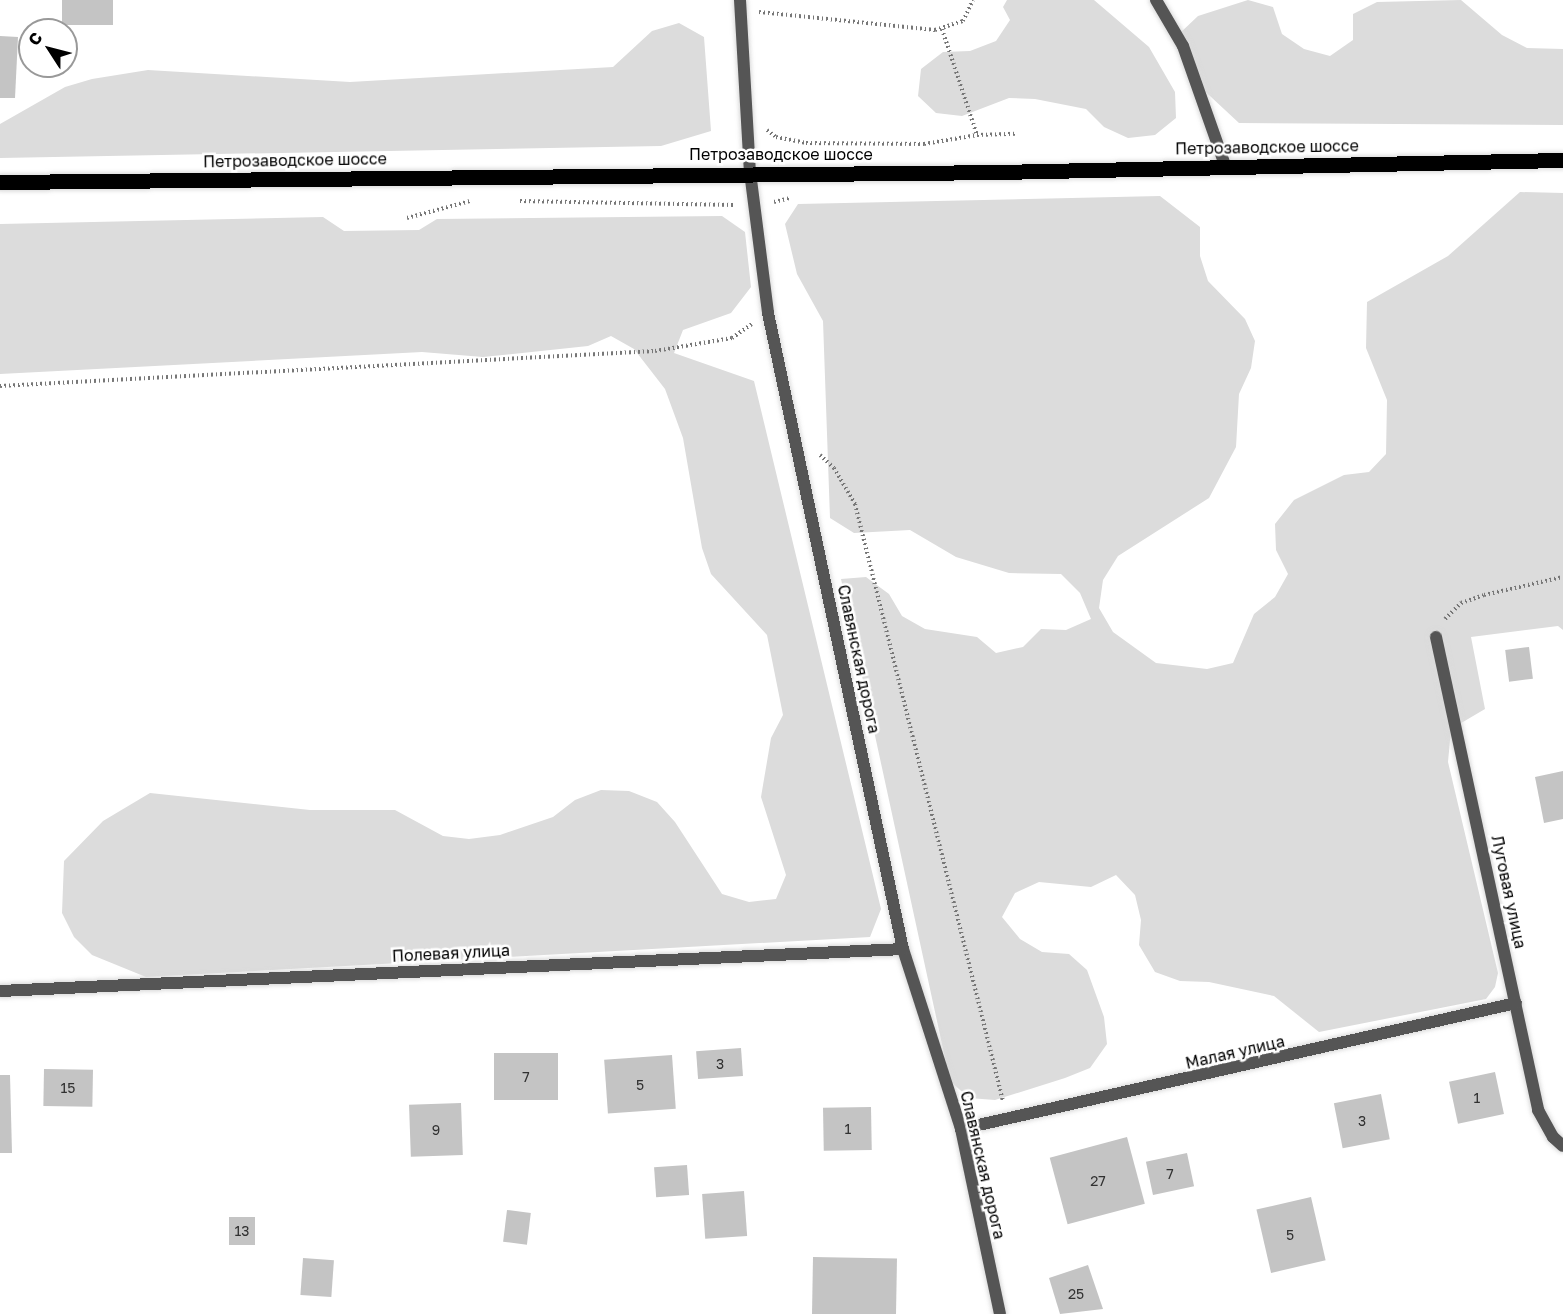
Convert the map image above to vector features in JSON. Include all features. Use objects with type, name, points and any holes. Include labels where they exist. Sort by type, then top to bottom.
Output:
[{"type":"main road","name":"Петрозаводское шоссе","points":[[0,182],[750,172],[998,172],[1225,165],[1563,160]]},
{"type":"street","points":[[1156,0],[1183,46],[1225,165]]},
{"type":"street","name":"Славянская дорога","points":[[740,5],[750,172],[768,313],[903,950],[961,1130],[1000,1314]]},
{"type":"street","name":"Луговая улица","points":[[1436,638],[1538,1110],[1553,1137],[1563,1146]]},
{"type":"street","name":"Полевая улица","points":[[0,991],[903,950]]},
{"type":"street","name":"Малая улица","points":[[961,1130],[1008,1122],[1516,1003]]},
{"type":"path","points":[[740,5],[942,29],[963,21],[973,0]]},
{"type":"path","points":[[942,29],[977,135]]},
{"type":"path","points":[[747,112],[776,137],[806,143],[924,144],[977,135],[1015,134]]},
{"type":"path","points":[[515,201],[754,207],[794,197]]},
{"type":"path","points":[[407,218],[481,201]]},
{"type":"path","points":[[0,386],[655,351],[732,338],[768,313]]},
{"type":"path","points":[[814,449],[834,468],[855,504],[1008,1122]]},
{"type":"path","points":[[1436,638],[1461,603],[1563,577]]},
{"type":"shaded area","points":[[1007,0],[1094,0],[1149,47],[1175,92],[1176,118],[1155,135],[1128,138],[1104,127],[1086,109],[1035,99],[1009,98],[962,116],[936,113],[918,96],[921,69],[943,52],[970,51],[996,41],[1010,20],[1003,7]]},
{"type":"shaded area","points":[[1248,0],[1273,7],[1282,34],[1304,49],[1330,56],[1353,40],[1353,14],[1377,2],[1461,0],[1502,35],[1527,48],[1563,49],[1563,125],[1239,123],[1196,83],[1179,34],[1198,16]]},
{"type":"shaded area","points":[[679,23],[704,37],[711,131],[661,146],[0,158],[0,124],[65,87],[92,79],[148,70],[350,82],[613,67],[652,31]]},
{"type":"shaded area","points":[[1520,192],[1563,193],[1563,630],[1558,626],[1471,637],[1485,709],[1451,729],[1448,762],[1498,973],[1495,987],[1486,999],[1319,1032],[1274,996],[1209,982],[1180,981],[1155,972],[1139,945],[1141,920],[1135,895],[1116,875],[1091,887],[1039,882],[1015,893],[1002,917],[1020,939],[1042,952],[1069,954],[1087,970],[1104,1017],[1107,1044],[1090,1068],[1065,1078],[995,1100],[969,1098],[950,1081],[841,579],[866,577],[889,594],[902,616],[925,629],[977,637],[996,653],[1023,647],[1041,629],[1066,630],[1091,619],[1080,593],[1061,574],[1009,573],[956,557],[910,530],[854,533],[830,518],[823,321],[797,274],[785,224],[798,204],[1160,196],[1200,227],[1200,256],[1208,281],[1245,319],[1255,341],[1251,368],[1239,394],[1236,447],[1209,498],[1118,556],[1103,580],[1099,608],[1113,632],[1156,663],[1207,669],[1233,663],[1254,614],[1275,597],[1288,574],[1276,550],[1275,524],[1294,500],[1344,475],[1369,472],[1386,454],[1387,400],[1366,348],[1367,302],[1448,256]]},
{"type":"shaded area","points":[[722,216],[745,232],[751,287],[731,313],[683,330],[674,353],[754,381],[881,909],[870,937],[146,977],[92,955],[74,937],[62,913],[64,861],[103,821],[150,793],[310,810],[395,810],[443,836],[469,839],[500,835],[553,817],[575,800],[601,790],[629,791],[657,802],[675,822],[722,894],[749,902],[776,899],[786,875],[761,797],[771,738],[783,715],[767,635],[711,574],[702,548],[683,438],[665,389],[634,349],[611,336],[588,346],[483,357],[422,352],[0,374],[0,224],[323,217],[344,231],[419,230],[437,219]]},
{"type":"building","points":[[62,0],[113,0],[113,25],[78,25],[78,18],[62,18]]},
{"type":"building","points":[[0,36],[18,37],[15,98],[0,98]]},
{"type":"building","points":[[1529,647],[1533,679],[1509,682],[1505,650]]},
{"type":"building","points":[[1563,771],[1563,819],[1544,823],[1535,777]]},
{"type":"building","points":[[741,1048],[743,1076],[698,1079],[696,1051]]},
{"type":"building","points":[[494,1053],[558,1053],[558,1100],[494,1100]]},
{"type":"building","points":[[672,1055],[676,1109],[608,1114],[604,1060]]},
{"type":"building","points":[[44,1069],[93,1070],[92,1107],[43,1106]]},
{"type":"building","points":[[1495,1072],[1504,1114],[1458,1124],[1449,1082]]},
{"type":"building","points":[[0,1075],[10,1075],[12,1153],[0,1153]]},
{"type":"building","points":[[1381,1094],[1390,1139],[1343,1148],[1334,1103]]},
{"type":"building","points":[[461,1103],[463,1155],[411,1157],[409,1105]]},
{"type":"building","points":[[871,1107],[872,1150],[824,1151],[823,1108]]},
{"type":"building","points":[[1127,1137],[1145,1204],[1068,1224],[1050,1158]]},
{"type":"building","points":[[1187,1153],[1194,1186],[1153,1195],[1146,1162]]},
{"type":"building","points":[[687,1165],[689,1195],[656,1197],[654,1167]]},
{"type":"building","points":[[744,1191],[747,1236],[705,1239],[702,1194]]},
{"type":"building","points":[[1311,1197],[1326,1260],[1271,1273],[1256,1210]]},
{"type":"building","points":[[507,1210],[531,1213],[527,1245],[503,1242]]},
{"type":"building","points":[[229,1217],[255,1217],[255,1245],[229,1245]]},
{"type":"building","points":[[813,1257],[897,1258],[896,1314],[812,1314]]},
{"type":"building","points":[[303,1258],[334,1260],[331,1297],[300,1295]]},
{"type":"building","points":[[1088,1265],[1103,1309],[1060,1314],[1049,1278]]}]
